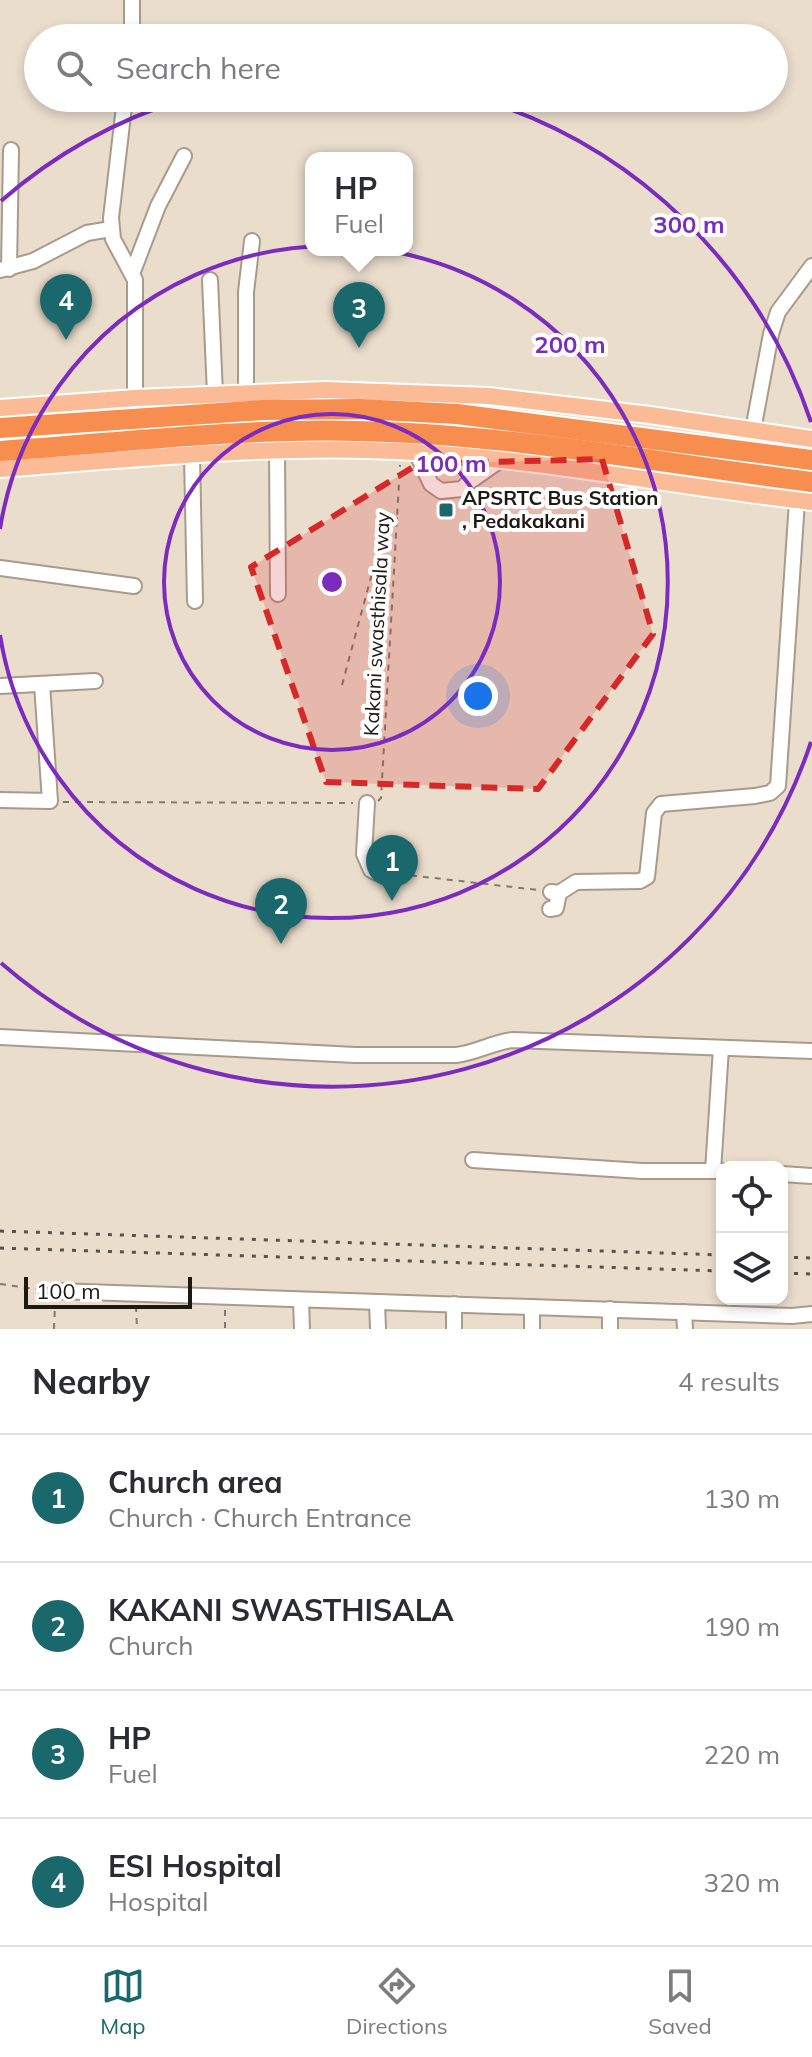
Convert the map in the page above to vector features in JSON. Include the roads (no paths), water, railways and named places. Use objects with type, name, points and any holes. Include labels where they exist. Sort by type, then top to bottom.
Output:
[{"type":"highway","points":[[0,428],[263,410],[360,409],[472,415],[812,460]]},
{"type":"highway","points":[[0,451],[254,431],[360,431],[499,440],[812,482]]},
{"type":"main road","points":[[0,408],[135,398],[325,390],[489,396],[812,439]]},
{"type":"main road","points":[[0,469],[277,450],[408,452],[502,459],[804,502]]},
{"type":"street","points":[[132,0],[132,24]]},
{"type":"street","points":[[123,112],[114,176],[111,229],[119,254],[135,285],[135,398]]},
{"type":"street","points":[[11,150],[4,270],[33,261],[87,233],[111,229]]},
{"type":"street","points":[[132,274],[158,206],[184,156]]},
{"type":"street","points":[[246,392],[246,292],[252,241]]},
{"type":"street","points":[[753,430],[778,312],[812,266]]},
{"type":"street","points":[[210,280],[215,394]]},
{"type":"street","points":[[277,450],[278,594]]},
{"type":"street","points":[[408,452],[431,484],[441,491],[462,489],[502,459]]},
{"type":"street","points":[[192,456],[195,601]]},
{"type":"street","points":[[550,909],[556,908],[559,902],[554,888],[576,882],[640,881],[647,877],[654,813],[661,804],[755,796],[770,793],[778,786],[804,502]]},
{"type":"street","points":[[0,568],[134,586]]},
{"type":"street","points":[[0,686],[95,681]]},
{"type":"street","points":[[0,800],[50,801],[42,686]]},
{"type":"street","points":[[374,801],[364,854],[371,870],[377,873]]},
{"type":"street","points":[[0,1037],[355,1055],[471,1054],[513,1040],[812,1051]]},
{"type":"street","points":[[717,1161],[721,1048]]},
{"type":"street","points":[[473,1160],[642,1171],[716,1171]]},
{"type":"street","points":[[788,1174],[812,1176]]},
{"type":"street","points":[[55,1291],[684,1312],[754,1322],[812,1314]]},
{"type":"street","points":[[301,1300],[302,1329]]},
{"type":"street","points":[[377,1302],[378,1329]]},
{"type":"street","points":[[454,1304],[454,1329]]},
{"type":"street","points":[[532,1307],[532,1329]]},
{"type":"street","points":[[610,1309],[610,1329]]},
{"type":"street","points":[[684,1312],[685,1329]]},
{"type":"tunnel","points":[[377,873],[399,874]]},
{"type":"railway","points":[[0,1231],[716,1255]]},
{"type":"railway","points":[[0,1248],[716,1271]]},
{"type":"railway","points":[[788,1257],[812,1258]]},
{"type":"railway","points":[[788,1273],[812,1274]]},
{"type":"place","name":"ESI Hospital","points":[[66,340]]},
{"type":"place","name":"HP","points":[[359,348]]},
{"type":"place","name":"APSRTC Bus Station , Pedakakani","points":[[446,510]]},
{"type":"place","name":"Church area","points":[[392,901]]},
{"type":"place","name":"KAKANI SWASTHISALA","points":[[281,944]]}]
